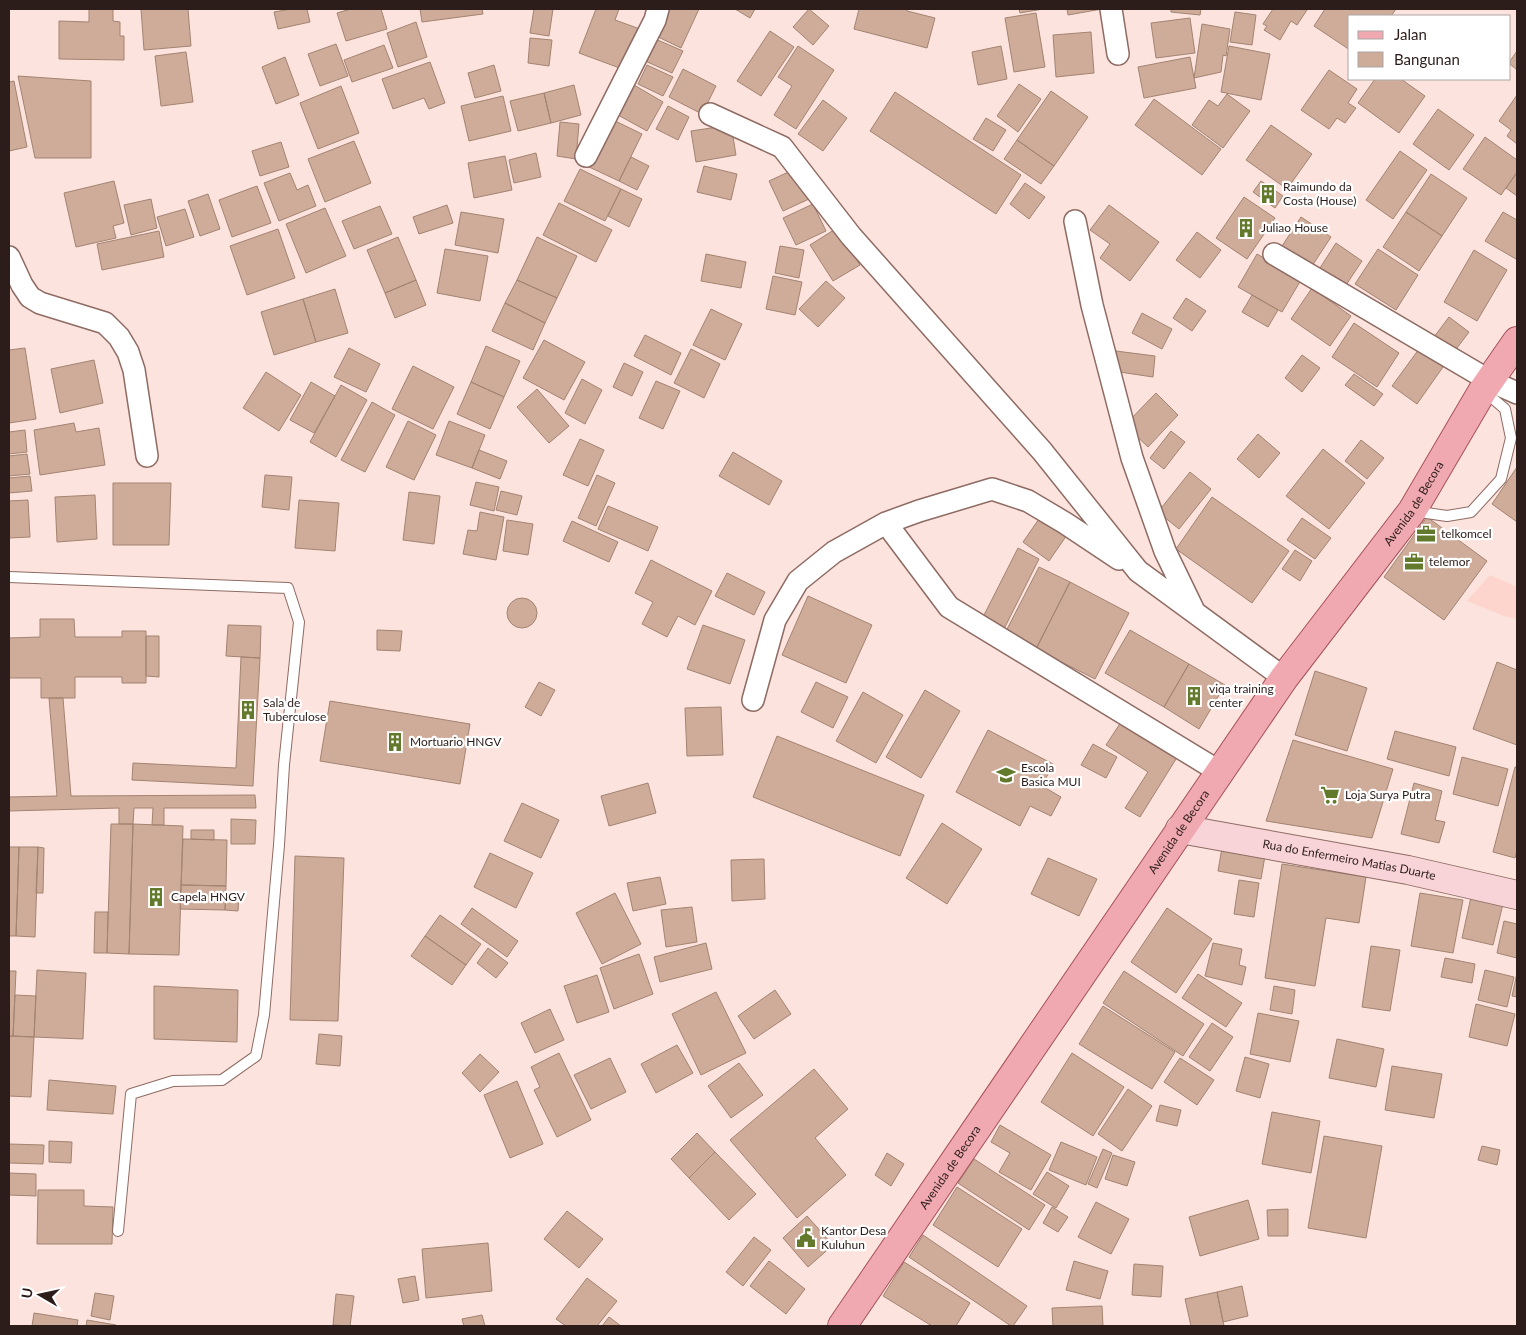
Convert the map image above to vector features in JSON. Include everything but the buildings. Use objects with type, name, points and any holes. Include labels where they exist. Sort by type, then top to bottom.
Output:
[{"type":"main road","name":"Avenida de Becora","points":[[842,1326],[1284,678],[1412,511],[1486,386],[1517,341]]},
{"type":"street","points":[[586,156],[655,20],[658,9]]},
{"type":"street","points":[[1111,9],[1118,54]]},
{"type":"street","points":[[710,114],[782,147],[851,236],[1042,451],[1138,571]]},
{"type":"street","points":[[1075,221],[1092,305],[1132,458],[1166,551],[1194,612]]},
{"type":"street","points":[[1274,254],[1486,386],[1517,393]]},
{"type":"street","points":[[9,257],[22,285],[30,297],[40,303],[105,323],[118,337],[128,352],[134,370],[147,456]]},
{"type":"street","points":[[753,700],[775,620],[798,581],[834,552],[886,523],[992,489],[1028,501],[1065,523],[1138,571],[1284,678]]},
{"type":"street","points":[[886,523],[949,607],[1220,772]]},
{"type":"street","name":"Rua do Enfermeiro Matias Duarte","points":[[1180,829],[1408,870],[1517,895]]},
{"type":"lane","points":[[1412,511],[1446,516],[1471,512],[1501,479],[1511,438],[1505,409],[1486,386]]},
{"type":"lane","points":[[9,577],[288,588],[299,622],[284,765],[264,1015],[256,1056],[222,1080],[173,1081],[131,1094],[118,1231]]},
{"type":"shaded area","points":[[1490,575],[1517,587],[1517,619],[1504,616],[1467,601]]},
{"type":"place","name":"Raimundo da Costa (House)","points":[[1268,194]]},
{"type":"place","name":"Juliao House","points":[[1246,228]]},
{"type":"place","name":"telkomcel","points":[[1426,534]]},
{"type":"place","name":"telemor","points":[[1414,562]]},
{"type":"place","name":"viqa training center","points":[[1194,696]]},
{"type":"place","name":"Sala de Tuberculose","points":[[248,710]]},
{"type":"place","name":"Mortuario HNGV","points":[[395,742]]},
{"type":"place","name":"Escola Basica MUI","points":[[1006,775]]},
{"type":"place","name":"Loja Surya Putra","points":[[1330,795]]},
{"type":"place","name":"Capela HNGV","points":[[156,897]]},
{"type":"place","name":"Kantor Desa Kuluhun","points":[[806,1238]]}]
